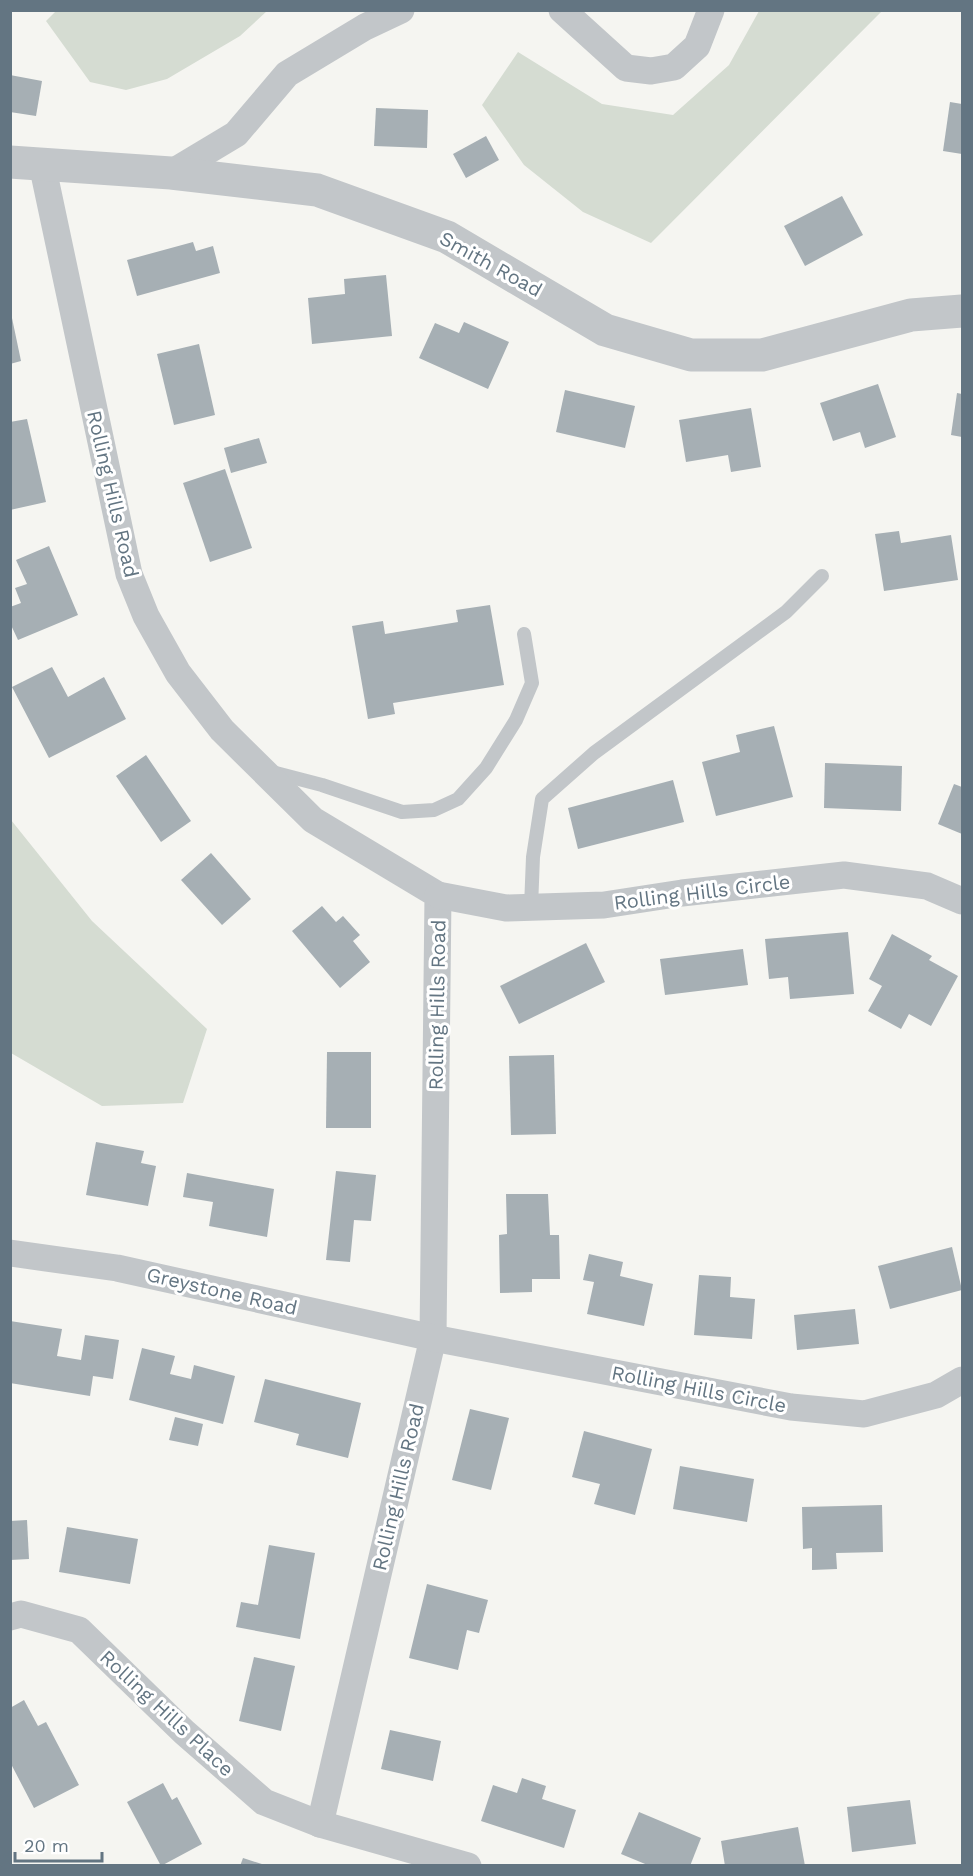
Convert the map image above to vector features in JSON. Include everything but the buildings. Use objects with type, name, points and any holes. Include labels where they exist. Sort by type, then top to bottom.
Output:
[{"type":"street","points":[[171,173],[236,134],[286,74],[365,27],[401,10]]},
{"type":"street","points":[[562,10],[626,68],[651,71],[674,67],[697,46],[711,10]]},
{"type":"street","name":"Smith Road","points":[[26,163],[171,173],[317,190],[447,237],[605,330],[691,355],[762,354],[911,315],[963,311]]},
{"type":"street","name":"Rolling Hills Road","points":[[26,163],[129,574],[146,616],[178,673],[222,730],[313,820],[438,895],[432,1338],[320,1824]]},
{"type":"street","name":"Rolling Hills Circle","points":[[438,895],[506,908],[604,905],[682,893],[844,874],[927,886],[963,901]]},
{"type":"street","name":"Greystone Road","points":[[10,1253],[117,1268],[432,1338]]},
{"type":"street","name":"Rolling Hills Circle","points":[[432,1338],[791,1407],[864,1414],[936,1395],[963,1380]]},
{"type":"street","name":"Rolling Hills Place","points":[[10,1617],[21,1614],[79,1630],[184,1732],[264,1802],[320,1824]]},
{"type":"street","points":[[320,1824],[468,1866]]},
{"type":"lane","points":[[531,907],[533,857],[542,799],[594,753],[786,612],[822,576]]},
{"type":"lane","points":[[262,769],[402,812],[434,810],[458,799],[486,768],[516,720],[532,682],[524,634]]},
{"type":"shaded area","points":[[56,11],[267,11],[240,36],[167,79],[126,90],[90,82],[46,21]]},
{"type":"shaded area","points":[[759,11],[882,11],[651,243],[583,212],[524,165],[482,105],[518,52],[602,104],[673,115],[729,65]]},
{"type":"shaded area","points":[[11,820],[92,921],[207,1029],[183,1103],[102,1106],[11,1053]]}]
